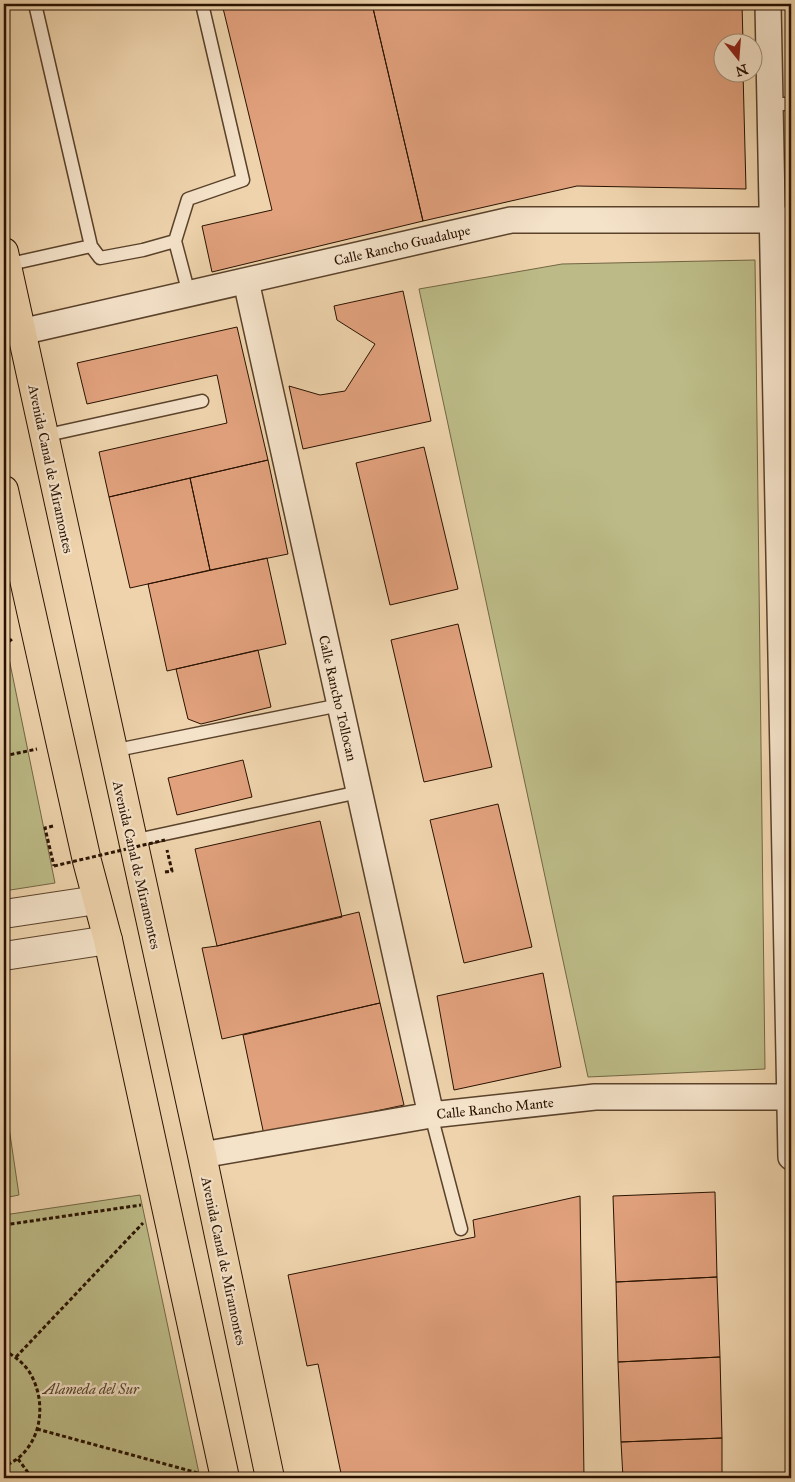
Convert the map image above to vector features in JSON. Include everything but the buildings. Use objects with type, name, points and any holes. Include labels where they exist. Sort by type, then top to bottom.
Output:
[{"type":"main road","name":"Avenida Canal de Miramontes","points":[[5,258],[202,1155],[270,1478]]},
{"type":"main road","points":[[4,490],[81,837],[108,940],[164,1202],[215,1477]]},
{"type":"street","points":[[768,4],[781,104],[791,1157]]},
{"type":"street","name":"Calle Rancho Guadalupe","points":[[21,332],[511,220],[782,221]]},
{"type":"street","name":"Calle Rancho Tollocan","points":[[246,281],[431,1115]]},
{"type":"street","points":[[4,914],[97,900]]},
{"type":"street","points":[[4,956],[108,940]]},
{"type":"street","name":"Calle Rancho Mante","points":[[202,1155],[431,1115],[595,1097],[791,1097]]},
{"type":"lane","points":[[35,4],[91,246],[100,258],[175,242]]},
{"type":"lane","points":[[189,294],[175,242],[188,199],[243,180],[202,4]]},
{"type":"lane","points":[[5,258],[91,246]]},
{"type":"lane","points":[[43,436],[202,401]]},
{"type":"lane","points":[[112,751],[340,705]]},
{"type":"lane","points":[[132,841],[359,792]]},
{"type":"lane","points":[[431,1115],[461,1229]]},
{"type":"path","points":[[4,756],[61,744]]},
{"type":"path","points":[[45,828],[54,866],[165,840],[172,871]]},
{"type":"path","points":[[4,1225],[164,1202]]},
{"type":"path","points":[[16,1357],[164,1202]]},
{"type":"path","points":[[4,1350],[16,1357],[30,1372],[38,1390],[41,1410],[37,1429],[30,1445],[18,1459],[4,1467]]},
{"type":"path","points":[[37,1429],[215,1477]]},
{"type":"path","points":[[18,1459],[32,1478]]},
{"type":"green space","points":[[755,260],[765,1069],[588,1077],[419,289],[562,264]]},
{"type":"green space","points":[[4,634],[55,883],[4,891]]},
{"type":"green space","points":[[4,1114],[7,1114],[19,1195],[4,1198]]},
{"type":"green space","name":"Alameda del Sur","points":[[140,1195],[200,1478],[4,1478],[4,1215]]}]
